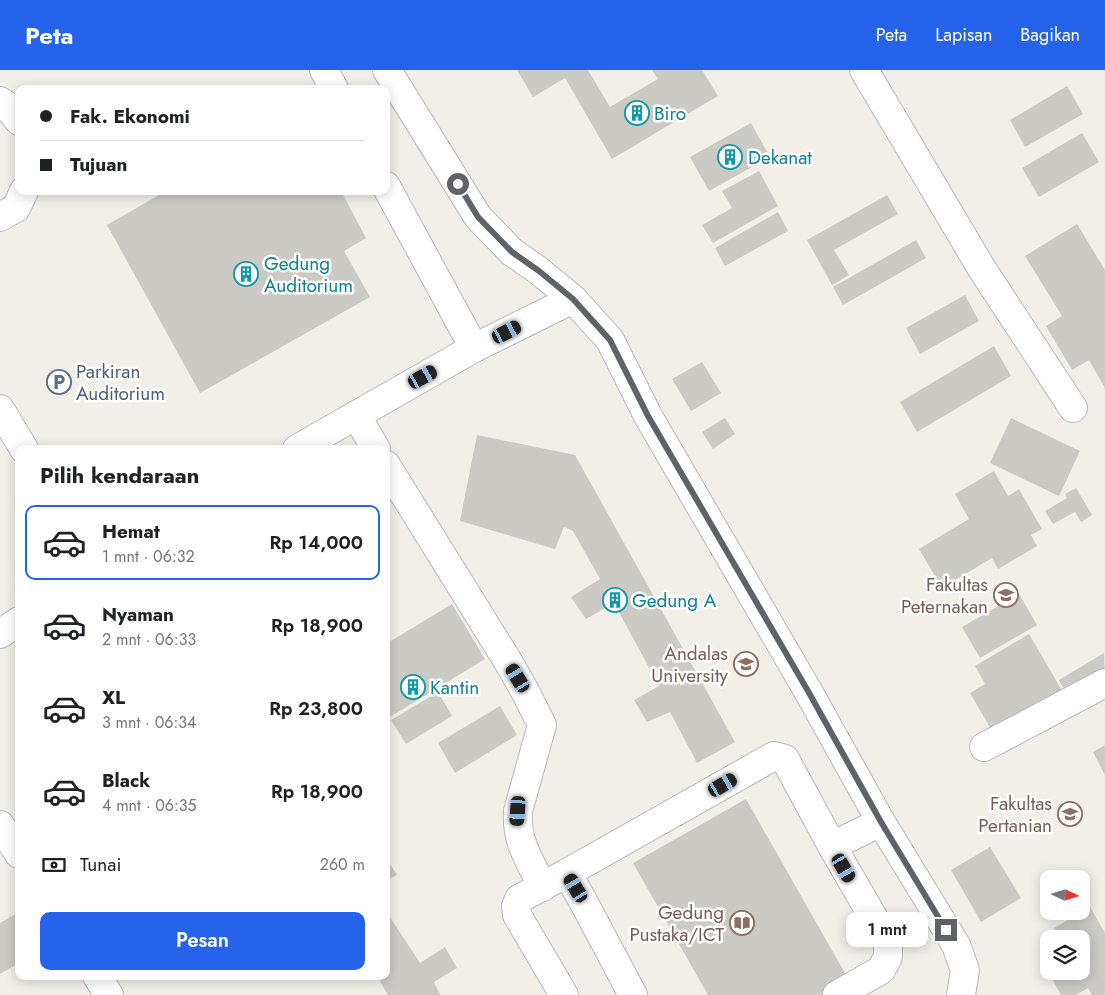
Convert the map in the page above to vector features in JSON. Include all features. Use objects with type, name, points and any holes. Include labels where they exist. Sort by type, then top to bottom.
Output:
[{"type":"street","points":[[324,70],[332,85]]},
{"type":"street","points":[[387,70],[478,217],[512,252],[573,299],[610,340],[648,416],[808,691],[881,822],[956,945],[965,970],[962,995]]},
{"type":"street","points":[[864,70],[982,269],[1073,408]]},
{"type":"street","points":[[0,101],[15,116]]},
{"type":"street","points":[[390,193],[474,348]]},
{"type":"street","points":[[0,217],[16,208],[22,195]]},
{"type":"street","points":[[304,445],[474,348],[573,299]]},
{"type":"street","points":[[0,409],[22,445]]},
{"type":"street","points":[[356,415],[374,445]]},
{"type":"street","points":[[390,471],[526,693],[542,725],[518,811],[517,826],[520,840],[543,887]]},
{"type":"street","points":[[0,634],[15,624]]},
{"type":"street","points":[[984,747],[1105,683]]},
{"type":"street","points":[[564,995],[517,916],[516,906],[519,899],[774,756],[785,759],[888,943],[888,958],[881,970],[837,995]]},
{"type":"street","points":[[832,846],[881,822]]},
{"type":"street","points":[[0,825],[15,848]]},
{"type":"street","points":[[567,873],[633,995]]},
{"type":"street","points":[[100,980],[109,995]]},
{"type":"building","name":"Biro","points":[[517,70],[588,70],[610,107],[658,79],[652,70],[702,70],[718,96],[612,159],[565,78],[533,97]]},
{"type":"building","points":[[1067,86],[1083,114],[1025,147],[1010,120]]},
{"type":"building","name":"Dekanat","points":[[751,123],[770,157],[709,191],[690,157]]},
{"type":"building","points":[[1082,133],[1099,162],[1039,197],[1022,168]]},
{"type":"building","points":[[759,171],[778,206],[713,243],[702,225],[732,208],[722,191]]},
{"type":"building","name":"Gedung Auditorium","points":[[159,195],[343,195],[366,238],[344,251],[370,297],[200,393],[107,225]]},
{"type":"building","points":[[887,195],[898,214],[834,250],[849,275],[832,285],[807,240]]},
{"type":"building","points":[[778,212],[788,231],[725,266],[715,248]]},
{"type":"building","points":[[1077,224],[1105,270],[1105,388],[1089,360],[1072,370],[1046,326],[1062,316],[1025,256]]},
{"type":"building","points":[[916,240],[926,258],[843,305],[833,287]]},
{"type":"building","points":[[965,295],[979,321],[920,354],[906,328]]},
{"type":"building","points":[[994,346],[1011,376],[917,432],[900,402]]},
{"type":"building","points":[[702,362],[721,393],[691,411],[672,379]]},
{"type":"building","points":[[725,418],[735,434],[713,449],[702,432]]},
{"type":"building","points":[[1011,418],[1080,451],[1059,496],[990,463]]},
{"type":"building","name":"Gedung A","points":[[477,435],[575,455],[735,742],[697,763],[670,712],[647,722],[634,700],[659,686],[614,603],[586,619],[571,597],[600,579],[573,531],[564,527],[555,549],[460,521]]},
{"type":"building","points":[[994,471],[1008,496],[1019,489],[1042,529],[1031,535],[1037,546],[998,569],[992,558],[942,588],[919,549],[969,519],[955,494]]},
{"type":"building","points":[[1076,488],[1092,515],[1081,522],[1075,512],[1053,524],[1045,511],[1067,498],[1065,494]]},
{"type":"building","points":[[1019,594],[1037,625],[980,658],[962,627]]},
{"type":"building","name":"Kantin","points":[[452,604],[485,659],[390,717],[390,642]]},
{"type":"building","points":[[1029,634],[1064,694],[995,736],[970,693],[985,684],[975,666]]},
{"type":"building","points":[[1104,653],[1105,678],[1070,699],[1059,680]]},
{"type":"building","points":[[438,692],[452,716],[406,744],[391,720]]},
{"type":"building","points":[[500,706],[517,735],[455,773],[438,743]]},
{"type":"building","points":[[1105,745],[1105,775],[1093,752]]},
{"type":"building","name":"Gedung Pustaka/ICT","points":[[746,799],[850,982],[827,995],[708,995],[633,863]]},
{"type":"building","points":[[990,847],[1021,898],[981,922],[951,870]]},
{"type":"building","points":[[390,864],[397,875],[390,879]]},
{"type":"building","points":[[1090,907],[1105,933],[1105,995],[1092,995],[1088,988],[1076,995],[1061,995],[1053,980],[1090,980],[1090,930],[1055,930],[1054,928],[1068,920],[1090,920]]},
{"type":"building","points":[[15,914],[15,965],[0,974],[0,923]]},
{"type":"building","points":[[390,917],[420,963],[445,947],[457,968],[434,982],[440,995],[388,995],[379,980],[390,980]]},
{"type":"place","name":"Biro","points":[[637,113]]},
{"type":"place","name":"Dekanat","points":[[730,157]]},
{"type":"place","name":"Gedung Auditorium","points":[[246,274]]},
{"type":"place","name":"Parkiran Auditorium","points":[[59,382]]},
{"type":"place","name":"Fakultas Peternakan","points":[[1006,595]]},
{"type":"place","name":"Gedung A","points":[[615,600]]},
{"type":"place","name":"Andalas University","points":[[746,664]]},
{"type":"place","name":"Kantin","points":[[413,687]]},
{"type":"place","name":"Fakultas Pertanian","points":[[1070,814]]},
{"type":"place","name":"Gedung Pustaka/ICT","points":[[742,923]]},
{"type":"route","points":[[458,184],[478,217],[512,252],[573,299],[610,340],[648,416],[808,691],[881,822],[946,930]]}]
